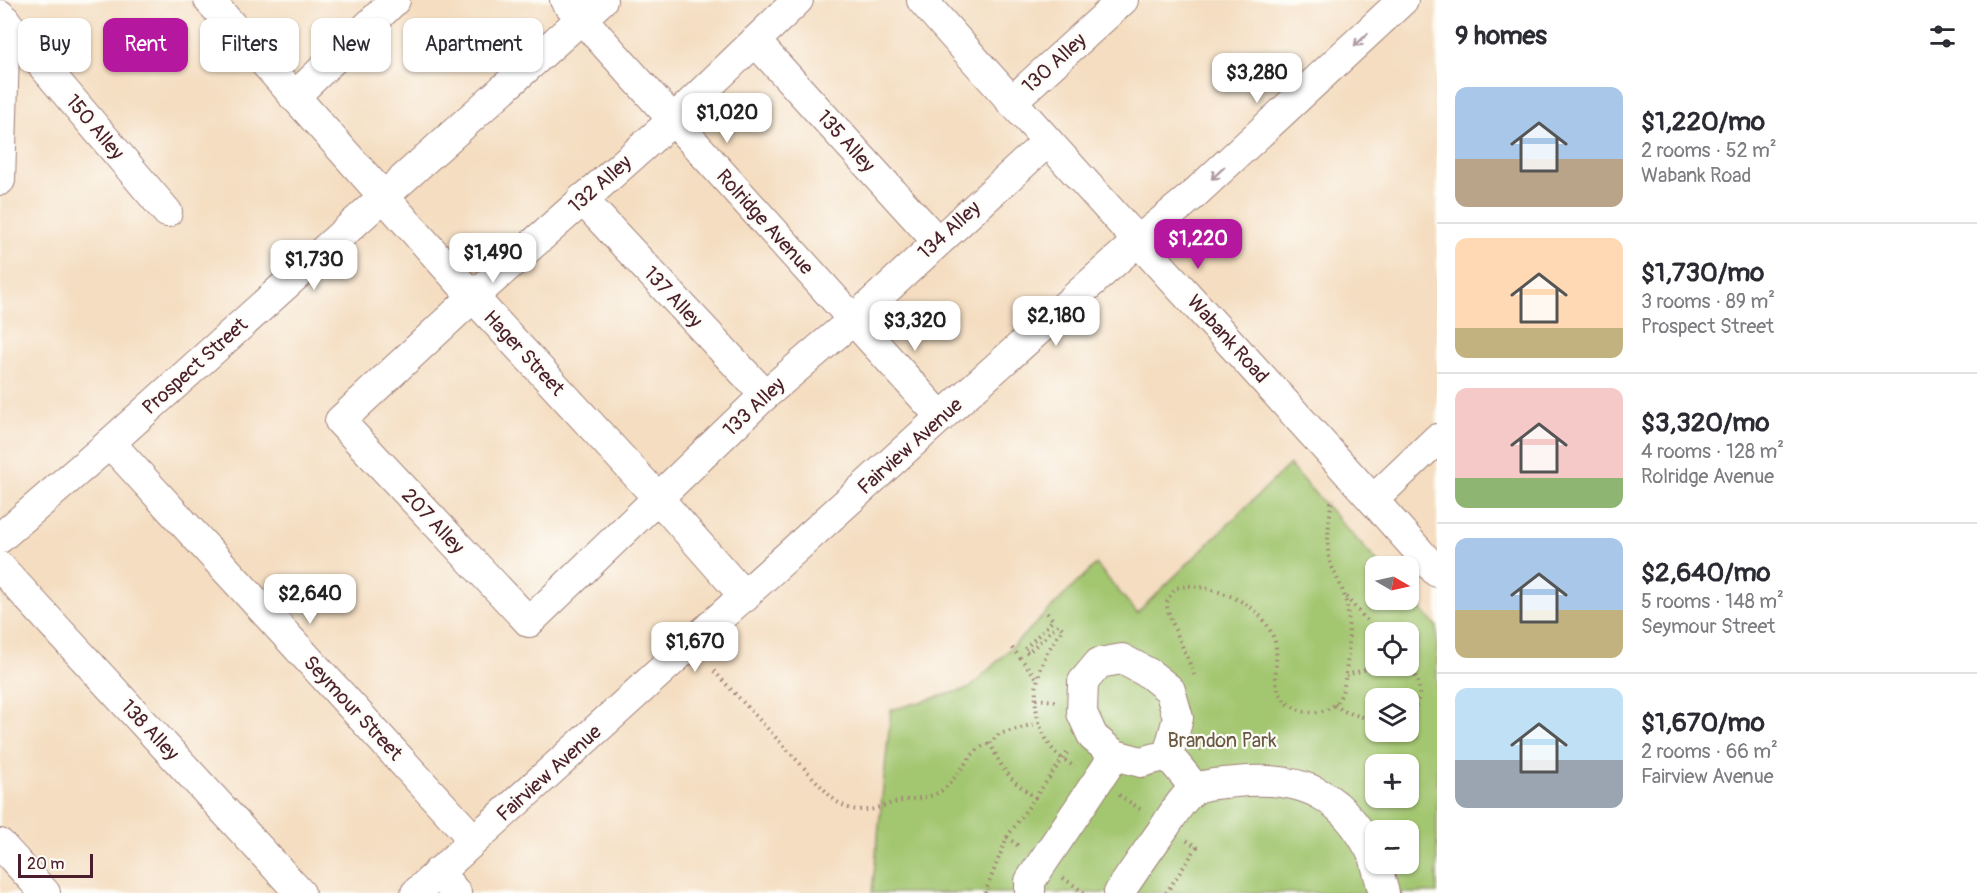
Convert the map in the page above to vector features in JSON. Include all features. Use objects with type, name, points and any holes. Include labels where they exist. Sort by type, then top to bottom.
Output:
[{"type":"street","name":"Hager Street","points":[[209,0],[473,297],[658,498],[745,597]]},
{"type":"street","name":"132 Alley","points":[[473,297],[673,120],[798,0]]},
{"type":"street","name":"Wabank Road","points":[[922,0],[1047,142],[1139,240],[1437,572]]},
{"type":"street","name":"130 Alley","points":[[1011,102],[1123,0]]},
{"type":"street","name":"Fairview Avenue","points":[[416,893],[447,883],[474,840],[745,597],[941,417],[1139,240],[1191,197],[1403,0]]},
{"type":"street","points":[[294,97],[391,1]]},
{"type":"street","name":"Rolridge Avenue","points":[[583,6],[673,120],[941,417]]},
{"type":"street","name":"Prospect Street","points":[[0,538],[110,443],[383,196],[583,6]]},
{"type":"street","points":[[0,180],[2,18]]},
{"type":"street","name":"150 Alley","points":[[2,18],[167,212]]},
{"type":"street","name":"135 Alley","points":[[755,41],[937,241]]},
{"type":"street","name":"134 Alley","points":[[853,320],[1047,142]]},
{"type":"street","name":"137 Alley","points":[[582,199],[765,396]]},
{"type":"street","name":"207 Alley","points":[[473,297],[340,421],[529,622],[658,498]]},
{"type":"street","name":"133 Alley","points":[[658,498],[765,396],[853,320]]},
{"type":"street","points":[[1373,500],[1437,439]]},
{"type":"street","name":"Seymour Street","points":[[110,443],[474,840]]},
{"type":"street","name":"138 Alley","points":[[0,567],[300,893]]},
{"type":"street","points":[[1122,659],[1150,674],[1170,690],[1178,718],[1168,755],[1141,762],[1115,755],[1093,737],[1082,713],[1083,682],[1099,663],[1122,659]]},
{"type":"street","points":[[1030,893],[1029,881],[1115,755]]},
{"type":"street","points":[[1168,755],[1196,789]]},
{"type":"street","points":[[1119,893],[1180,805],[1196,789],[1256,780],[1288,783],[1317,792],[1340,807],[1360,830],[1365,840]]},
{"type":"street","points":[[0,844],[45,893]]},
{"type":"street","points":[[1379,874],[1384,893]]},
{"type":"path","points":[[1195,678],[1186,651],[1168,612],[1167,602],[1176,588],[1186,585],[1196,585],[1232,596],[1262,617],[1275,642],[1276,678],[1279,692],[1287,702],[1299,711],[1312,712],[1327,710],[1335,704],[1341,696],[1346,675],[1347,613],[1345,597],[1329,555],[1330,502]]},
{"type":"path","points":[[1345,597],[1368,622]]},
{"type":"path","points":[[985,893],[1007,837],[1063,759],[1053,751],[1038,723],[1036,677],[1050,644],[1063,629],[1058,624],[1028,653],[1024,650],[1053,620],[1047,613]]},
{"type":"path","points":[[1012,648],[1036,677]]},
{"type":"path","points":[[1346,675],[1365,670]]},
{"type":"path","points":[[714,671],[832,798],[842,806],[854,809],[867,810],[894,802],[930,796],[949,784],[974,753],[999,734],[1038,723]]},
{"type":"path","points":[[1414,676],[1419,684],[1419,700]]},
{"type":"path","points":[[1335,704],[1343,711],[1365,718]]},
{"type":"path","points":[[1197,752],[1202,747],[1204,726]]},
{"type":"path","points":[[990,742],[998,761],[1011,780],[1036,798]]},
{"type":"path","points":[[1111,790],[1149,815]]},
{"type":"path","points":[[1007,837],[1025,851]]},
{"type":"path","points":[[1166,893],[1197,847]]},
{"type":"path","points":[[1059,875],[1084,893]]},
{"type":"green space","name":"Brandon Park","points":[[1289,465],[1372,556],[1365,556],[1365,610],[1419,610],[1419,607],[1437,627],[1437,893],[872,893],[891,710],[970,688],[1096,564],[1137,613]]}]
